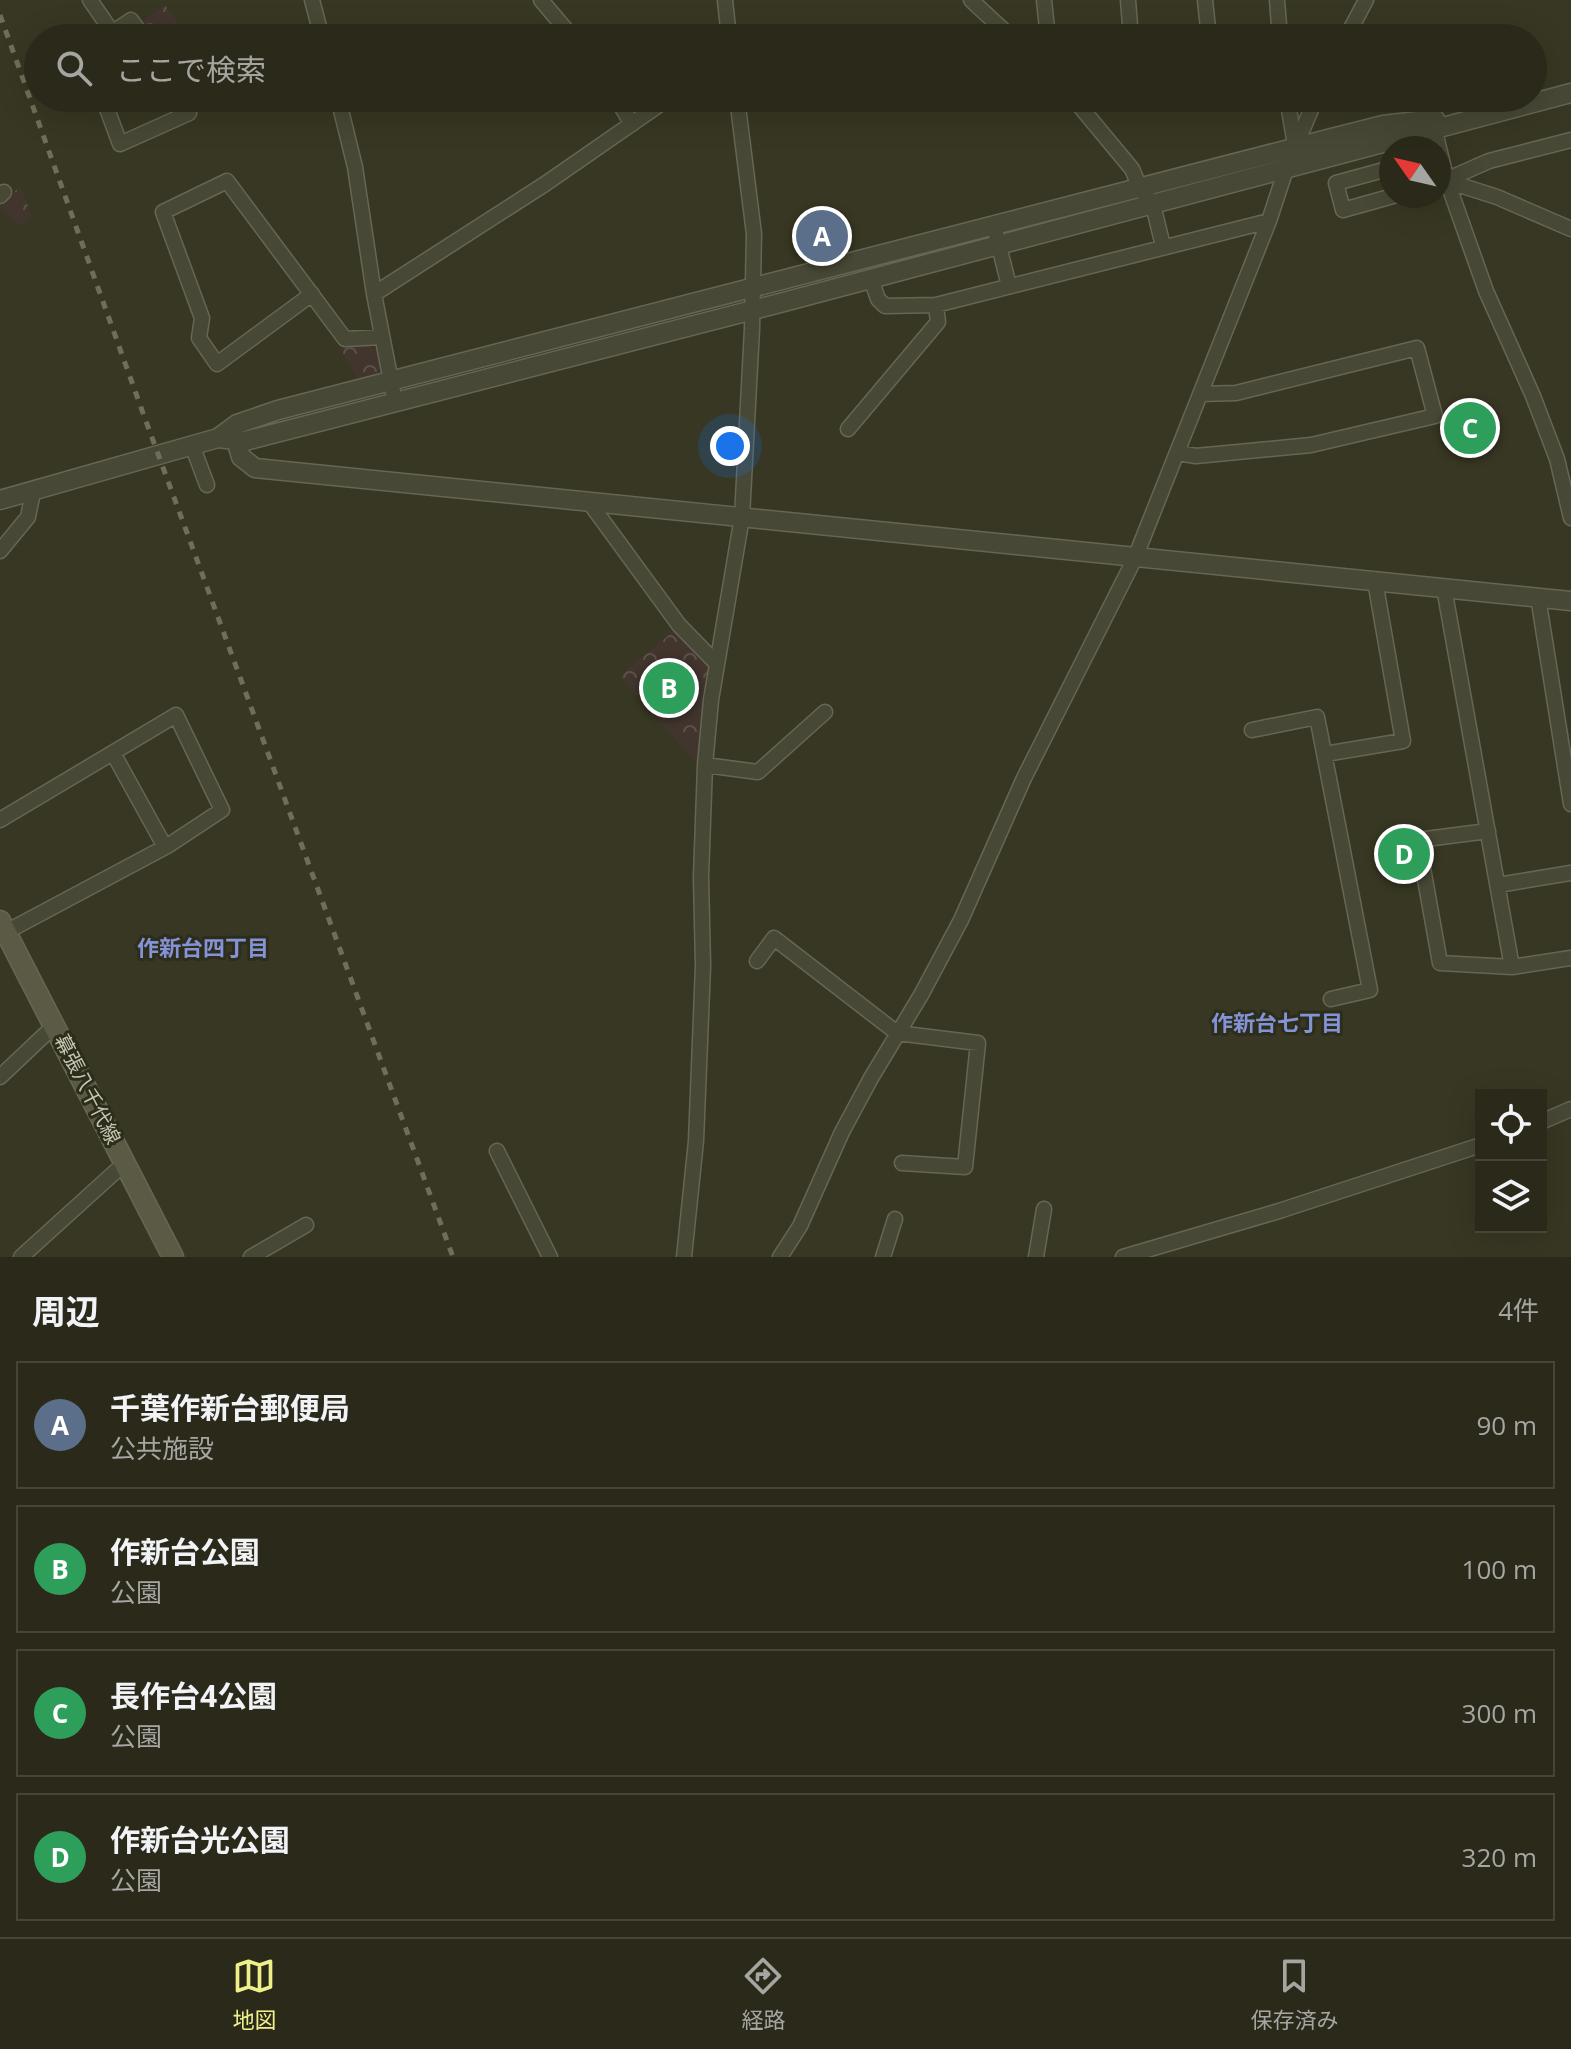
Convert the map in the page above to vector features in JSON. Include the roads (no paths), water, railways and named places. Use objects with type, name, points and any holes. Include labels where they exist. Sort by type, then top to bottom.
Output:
[{"type":"main road","name":"幕張八千代線","points":[[3,927],[173,1257]]},
{"type":"street","points":[[90,0],[102,24]]},
{"type":"street","points":[[312,0],[318,24]]},
{"type":"street","points":[[541,0],[561,24]]},
{"type":"street","points":[[725,0],[728,24]]},
{"type":"street","points":[[971,0],[997,24]]},
{"type":"street","points":[[1044,0],[1047,24]]},
{"type":"street","points":[[1128,0],[1130,24]]},
{"type":"street","points":[[1205,0],[1208,24]]},
{"type":"street","points":[[1277,0],[1279,24]]},
{"type":"street","points":[[1353,24],[1364,1]]},
{"type":"street","points":[[1547,99],[1571,93]]},
{"type":"street","points":[[108,112],[120,144],[189,112]]},
{"type":"street","points":[[341,112],[355,167],[374,294],[395,402]]},
{"type":"street","points":[[625,112],[632,124]]},
{"type":"street","points":[[374,294],[545,184],[649,112]]},
{"type":"street","points":[[684,1257],[696,1141],[703,966],[701,877],[705,765],[717,664],[742,517],[753,310],[754,234],[739,112]]},
{"type":"street","points":[[1085,112],[1132,169],[1140,188],[1153,205],[1163,246]]},
{"type":"street","points":[[1290,112],[1296,147]]},
{"type":"street","points":[[780,1257],[800,1226],[842,1132],[961,920],[1007,813],[1135,558],[1310,112]]},
{"type":"street","points":[[0,500],[192,445],[227,439],[245,441],[753,310],[1286,169],[1433,124],[1495,112]]},
{"type":"street","points":[[227,439],[237,424],[278,410],[1383,125],[1433,124]]},
{"type":"street","points":[[1433,124],[1436,136]]},
{"type":"street","points":[[1451,178],[1489,161],[1571,140]]},
{"type":"street","points":[[1379,171],[1336,183],[1343,210],[1379,200]]},
{"type":"street","points":[[312,294],[217,364],[199,338],[202,318],[163,212],[227,181],[312,294],[345,339],[382,337]]},
{"type":"street","points":[[1451,184],[1497,197],[1571,229]]},
{"type":"street","points":[[1451,202],[1557,459],[1571,518]]},
{"type":"street","points":[[871,279],[878,299],[885,306],[936,305],[1269,221]]},
{"type":"street","points":[[994,226],[1009,286]]},
{"type":"street","points":[[848,429],[938,322],[936,305]]},
{"type":"street","points":[[1178,453],[1196,456],[1311,445],[1435,416],[1417,348],[1236,393],[1200,394]]},
{"type":"street","points":[[227,439],[241,457],[255,468],[1571,601]]},
{"type":"street","points":[[192,445],[207,485]]},
{"type":"street","points":[[0,551],[28,517],[33,492]]},
{"type":"street","points":[[589,502],[679,625],[717,664]]},
{"type":"street","points":[[1325,754],[1403,741],[1375,581]]},
{"type":"street","points":[[1444,588],[1512,967]]},
{"type":"street","points":[[1538,597],[1571,804]]},
{"type":"street","points":[[705,765],[758,772],[825,712]]},
{"type":"street","points":[[0,820],[176,715],[222,810],[165,847],[3,927]]},
{"type":"street","points":[[1252,730],[1317,717],[1370,990],[1331,999]]},
{"type":"street","points":[[113,753],[165,847]]},
{"type":"street","points":[[1488,831],[1418,840],[1440,963],[1512,967],[1571,958]]},
{"type":"street","points":[[1498,885],[1571,873]]},
{"type":"street","points":[[757,961],[774,938],[897,1033],[978,1043],[965,1167],[902,1163]]},
{"type":"street","points":[[0,1077],[7,1061],[55,1025]]},
{"type":"street","points":[[1547,1119],[1571,1109]]},
{"type":"street","points":[[1123,1257],[1279,1211],[1475,1147]]},
{"type":"street","points":[[497,1151],[550,1257]]},
{"type":"street","points":[[21,1257],[126,1162]]},
{"type":"street","points":[[1036,1257],[1044,1209]]},
{"type":"street","points":[[883,1257],[895,1219]]},
{"type":"street","points":[[251,1257],[306,1225]]},
{"type":"railway","points":[[0,15],[24,82]]},
{"type":"railway","points":[[35,112],[453,1257]]},
{"type":"place","name":"千葉作新台郵便局","points":[[822,236]]},
{"type":"place","name":"長作台4公園","points":[[1470,428]]},
{"type":"place","name":"作新台公園","points":[[669,688]]},
{"type":"place","name":"作新台光公園","points":[[1404,854]]},
{"type":"district","name":"作新台四丁目","points":[[203,947]]},
{"type":"district","name":"作新台七丁目","points":[[1277,1022]]}]
